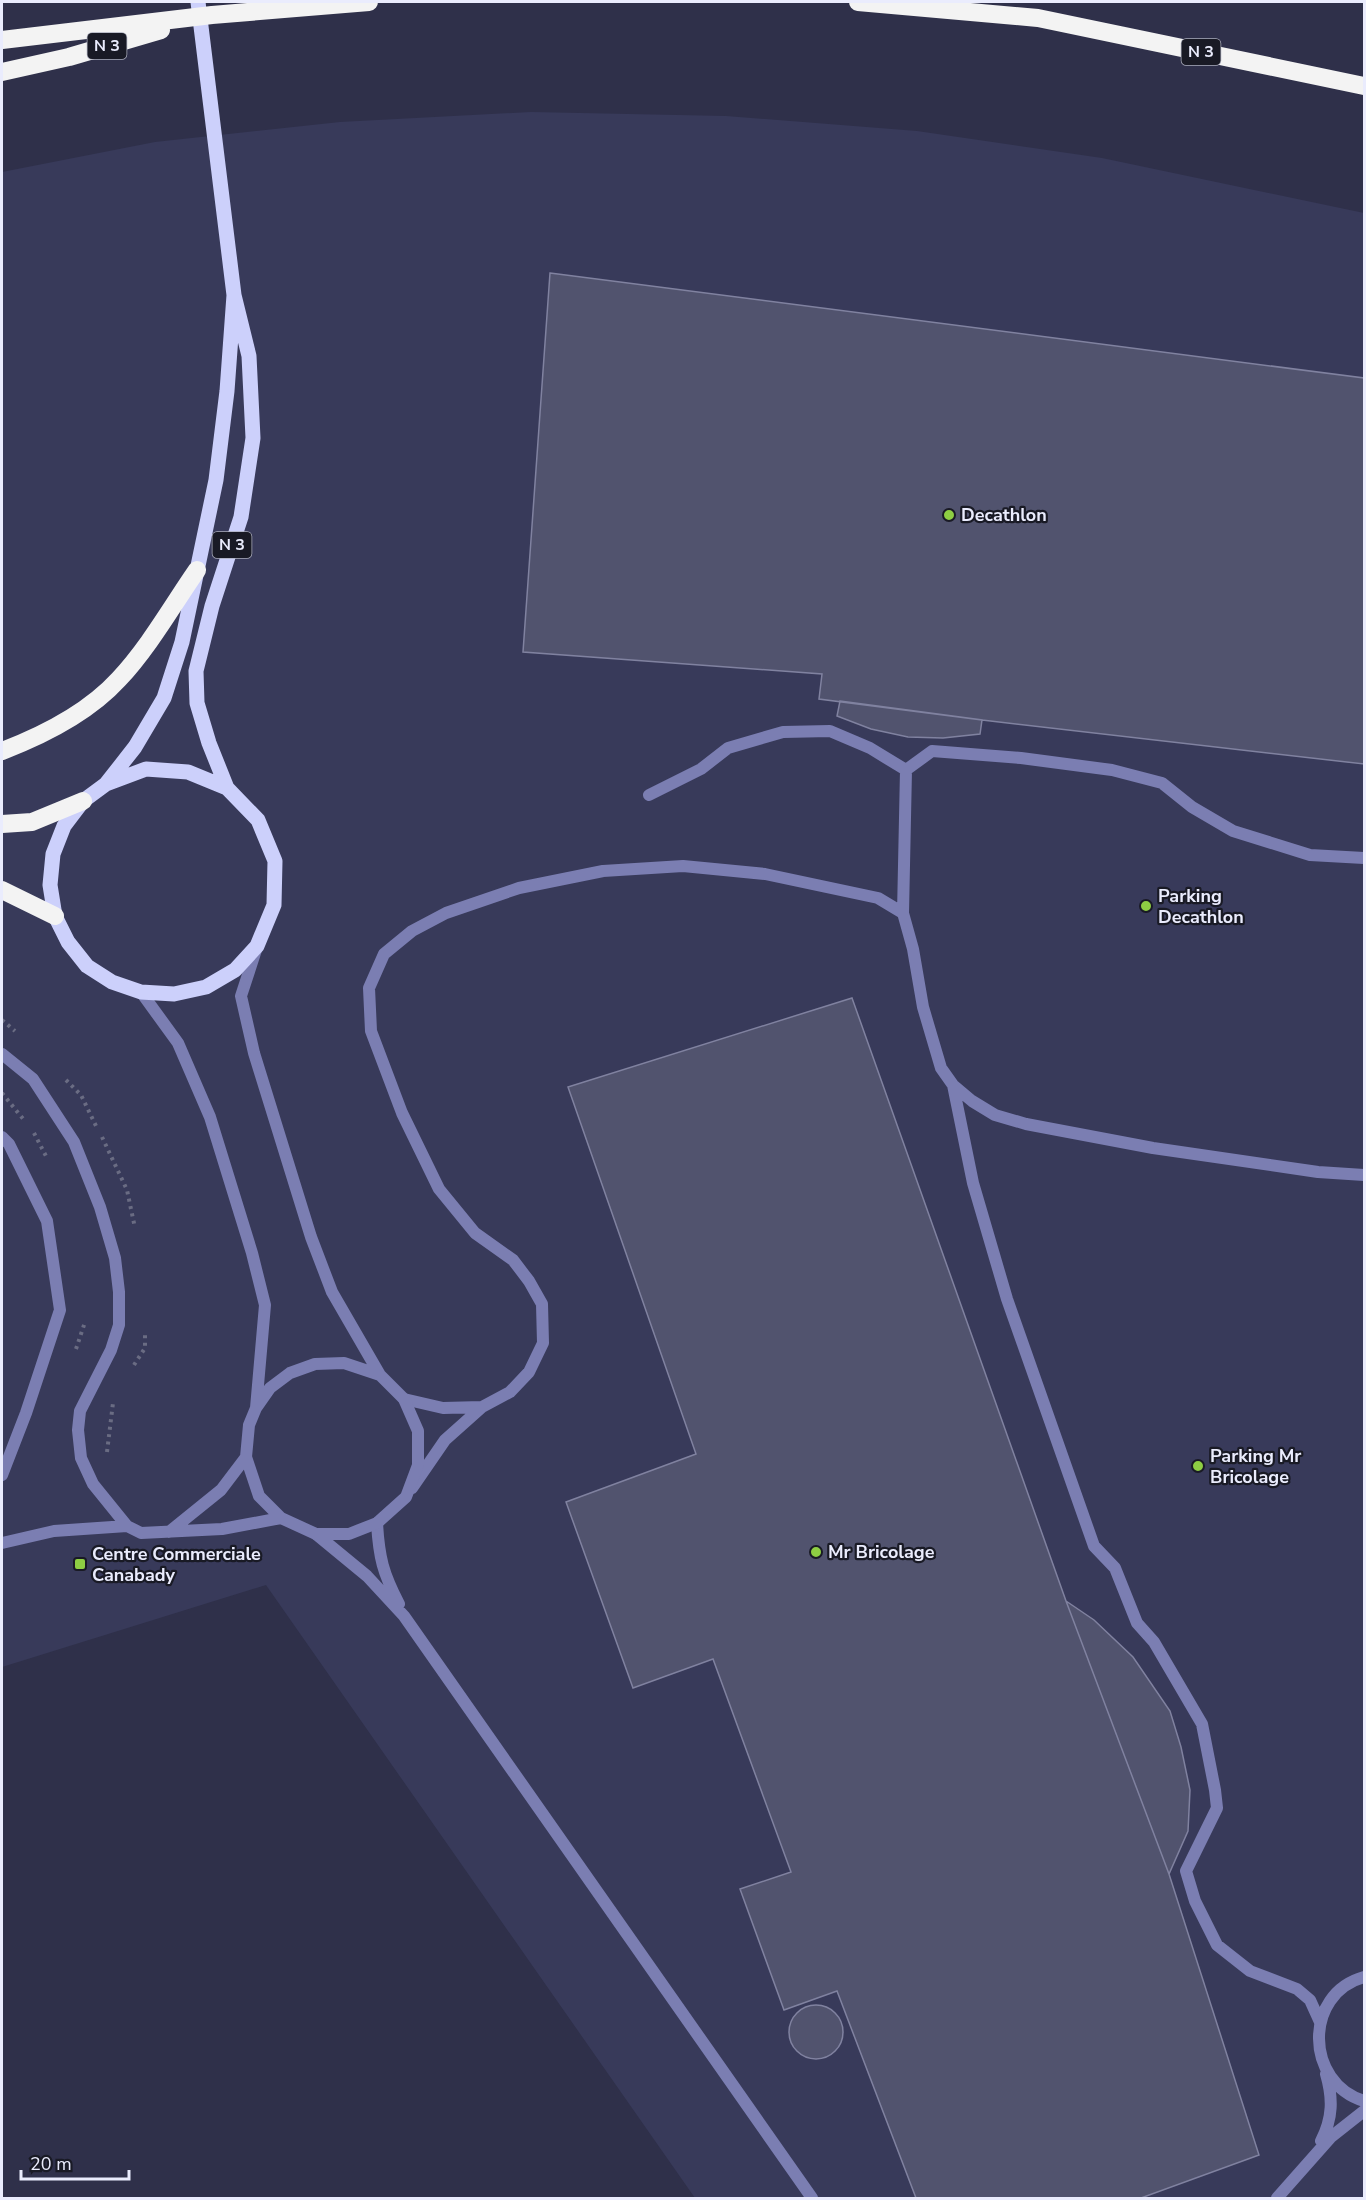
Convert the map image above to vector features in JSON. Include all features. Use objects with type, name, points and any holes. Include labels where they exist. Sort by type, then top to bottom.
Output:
[{"type":"highway","name":"N 3","points":[[2,40],[212,15],[369,2]]},
{"type":"highway","name":"N 3","points":[[858,2],[1038,18],[1365,86]]},
{"type":"highway","name":"N 3","points":[[2,72],[69,57],[212,15]]},
{"type":"highway","name":"N 3","points":[[2,751],[31,740],[88,707],[119,680],[144,649],[197,570]]},
{"type":"highway","points":[[2,824],[32,822],[83,801]]},
{"type":"highway","points":[[2,890],[55,915]]},
{"type":"main road","name":"N 3","points":[[198,2],[234,295],[249,356],[253,438],[241,517],[212,606],[196,671],[197,704],[227,789]]},
{"type":"main road","name":"N 3","points":[[197,570],[216,480],[227,391],[234,295]]},
{"type":"main road","points":[[106,784],[146,770],[188,772],[227,789],[258,820],[275,861],[274,905],[257,946],[235,970],[206,987],[174,994],[141,992],[112,982],[87,966],[68,942],[55,915],[50,885],[53,854],[64,826],[83,801],[106,784],[135,747],[164,698],[182,642],[197,570]]},
{"type":"street","points":[[649,795],[701,769],[728,748],[783,732],[830,731],[870,748],[906,770]]},
{"type":"street","points":[[906,770],[932,751],[1021,758],[1112,770],[1162,783],[1192,807],[1233,831],[1310,855],[1365,858]]},
{"type":"street","points":[[906,770],[903,913],[913,949],[923,1007],[941,1068],[953,1085],[995,1115],[1026,1124],[1153,1148],[1318,1172],[1365,1175]]},
{"type":"street","points":[[316,1534],[349,1534],[377,1523],[406,1497],[445,1440],[482,1407],[510,1392],[529,1372],[543,1343],[542,1304],[529,1281],[513,1260],[475,1233],[439,1189],[402,1113],[371,1031],[369,988],[384,954],[412,931],[446,913],[519,888],[603,871],[682,866],[765,874],[878,898],[903,913]]},
{"type":"street","points":[[257,946],[241,996],[254,1053],[311,1237],[332,1292],[380,1375],[404,1399],[418,1431],[418,1465],[406,1497]]},
{"type":"street","points":[[141,992],[178,1044],[210,1117],[252,1253],[265,1305],[256,1408]]},
{"type":"street","points":[[2,1054],[33,1079],[74,1142],[100,1207],[115,1258],[119,1292],[119,1325],[111,1350],[80,1411],[78,1430],[81,1458],[93,1484],[127,1526],[141,1533],[222,1529],[281,1518]]},
{"type":"street","points":[[953,1085],[973,1184],[1007,1299],[1094,1546],[1114,1568],[1137,1623],[1154,1642],[1202,1724],[1217,1808],[1186,1870],[1196,1901],[1217,1945],[1250,1971],[1297,1989],[1310,2000],[1320,2022]]},
{"type":"street","points":[[2,1137],[9,1144],[47,1221],[60,1310],[26,1413],[2,1474]]},
{"type":"street","points":[[380,1375],[344,1363],[315,1364],[290,1373],[270,1388],[256,1408],[249,1425],[246,1457],[259,1496],[281,1518],[316,1534],[367,1576],[405,1616]]},
{"type":"street","points":[[404,1399],[443,1408],[482,1407]]},
{"type":"street","points":[[169,1532],[221,1490],[246,1457]]},
{"type":"street","points":[[377,1523],[380,1558],[385,1578],[405,1616],[812,2199]]},
{"type":"street","points":[[2,1543],[54,1531],[127,1526]]},
{"type":"street","points":[[1312,2158],[1328,2127],[1331,2093],[1318,2041],[1320,2022],[1328,2004],[1340,1990],[1357,1979],[1365,1977]]},
{"type":"street","points":[[1322,2061],[1329,2077],[1342,2089],[1365,2101]]},
{"type":"street","points":[[1277,2199],[1330,2137],[1365,2111]]},
{"type":"shaded area","points":[[531,112],[726,116],[917,131],[1102,158],[1364,213],[1364,2198],[695,2198],[266,1585],[2,1667],[2,172],[155,142],[340,122]]},
{"type":"building","name":"Decathlon","points":[[550,273],[1364,378],[1364,764],[819,699],[822,674],[523,652]]},
{"type":"building","points":[[840,701],[982,720],[980,734],[943,738],[908,737],[871,729],[837,716]]},
{"type":"building","name":"Mr Bricolage","points":[[852,998],[1066,1601],[1169,1874],[1259,2155],[1141,2198],[916,2198],[837,1991],[784,2010],[740,1889],[791,1872],[713,1659],[633,1688],[566,1502],[696,1454],[568,1087]]},
{"type":"building","points":[[1066,1601],[1094,1620],[1133,1657],[1170,1711],[1181,1747],[1190,1790],[1188,1831],[1169,1874]]},
{"type":"building","points":[[816,2005],[826,2007],[835,2013],[841,2022],[843,2032],[841,2042],[835,2051],[826,2057],[816,2059],[806,2057],[797,2051],[791,2042],[789,2032],[791,2022],[797,2013],[806,2007]]},
{"type":"place","name":"Decathlon","points":[[949,515]]},
{"type":"place","name":"Parking Decathlon","points":[[1146,906]]},
{"type":"place","name":"Parking Mr Bricolage","points":[[1198,1466]]},
{"type":"place","name":"Mr Bricolage","points":[[816,1552]]},
{"type":"place","name":"Centre Commerciale Canabady","points":[[80,1564]]}]
